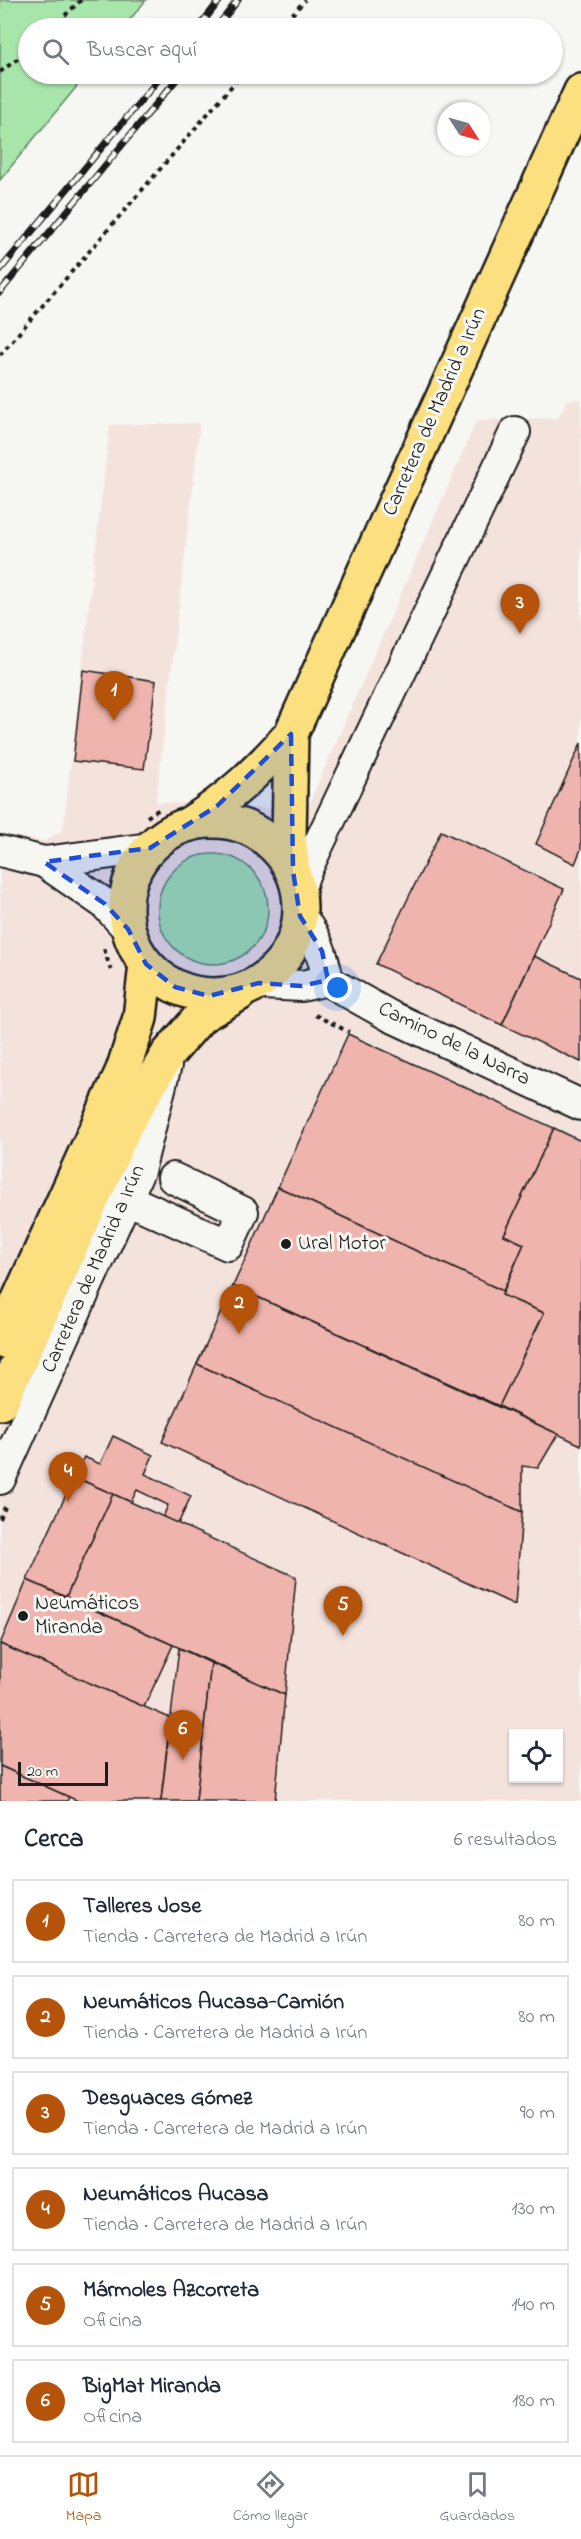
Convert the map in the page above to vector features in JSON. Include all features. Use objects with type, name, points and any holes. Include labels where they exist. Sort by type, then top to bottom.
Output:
[{"type":"highway","name":"Carretera de Madrid a Irún","points":[[189,824],[217,806],[249,780],[291,734],[581,91]]},
{"type":"highway","name":"Carretera de Madrid a Irún","points":[[291,734],[289,838],[297,893]]},
{"type":"highway","points":[[224,821],[249,829],[272,843],[297,893],[296,937],[286,957],[254,987],[227,995],[191,993],[159,977],[146,964],[128,929],[126,900],[134,872],[150,848],[168,834],[189,824],[224,821]]},
{"type":"highway","points":[[0,1341],[123,1070],[140,1018],[146,964]]},
{"type":"highway","name":"Carretera de Madrid a Irún","points":[[0,1403],[126,1124],[168,1054],[201,1016],[254,987]]},
{"type":"street","points":[[254,987],[302,986],[328,980],[322,951],[297,893],[515,432]]},
{"type":"street","points":[[44,862],[150,848]]},
{"type":"street","points":[[0,851],[44,862],[105,904],[128,929]]},
{"type":"street","name":"Camino de la Narra","points":[[328,980],[390,1016],[581,1105]]},
{"type":"street","name":"Carretera de Madrid a Irún","points":[[0,1479],[139,1171],[153,1122],[168,1054]]},
{"type":"street","points":[[127,1198],[228,1245],[243,1212],[173,1178]]},
{"type":"path","points":[[62,18],[81,0]]},
{"type":"path","points":[[289,18],[305,0]]},
{"type":"path","points":[[0,72],[18,58]]},
{"type":"path","points":[[0,355],[233,84]]},
{"type":"path","points":[[308,1011],[349,1032]]},
{"type":"highlighted area","points":[[291,734],[293,871],[300,916],[322,951],[328,980],[302,986],[259,983],[209,996],[175,987],[146,964],[128,929],[105,904],[44,862],[150,848],[217,806]]},
{"type":"shaded area","points":[[581,399],[581,1801],[0,1801],[0,834],[45,841],[63,830],[110,425],[200,423],[156,802],[306,811],[477,420],[558,418],[568,400]]},
{"type":"green space","points":[[2,0],[146,0],[131,18],[18,18],[18,84],[79,84],[0,180],[0,2]]},
{"type":"green space","points":[[213,854],[234,858],[252,870],[264,888],[268,909],[264,930],[252,948],[234,960],[213,964],[192,960],[174,948],[162,930],[158,909],[162,888],[174,870],[192,858]]},
{"type":"building","points":[[83,670],[156,681],[144,769],[73,761]]},
{"type":"building","points":[[581,743],[581,849],[575,864],[536,844]]},
{"type":"building","points":[[441,831],[564,889],[502,1025],[376,964]]},
{"type":"building","points":[[534,956],[581,978],[581,1062],[502,1025]]},
{"type":"building","points":[[348,1034],[554,1128],[504,1235],[524,1244],[503,1291],[278,1187]]},
{"type":"building","points":[[554,1128],[581,1141],[581,1445],[499,1406],[544,1313],[502,1295],[524,1244],[504,1235]]},
{"type":"building","points":[[278,1187],[503,1291],[502,1295],[544,1313],[499,1406],[233,1286]]},
{"type":"building","points":[[233,1286],[558,1434],[538,1468],[522,1466],[522,1512],[197,1364]]},
{"type":"building","points":[[197,1364],[522,1512],[515,1605],[162,1442]]},
{"type":"building","points":[[113,1436],[153,1455],[145,1474],[191,1496],[178,1524],[163,1517],[168,1505],[137,1490],[131,1502],[74,1477],[84,1457],[100,1464]]},
{"type":"building","points":[[74,1477],[113,1494],[66,1597],[27,1580]]},
{"type":"building","points":[[113,1494],[296,1577],[285,1695],[66,1597]]},
{"type":"building","points":[[27,1580],[173,1645],[144,1707],[0,1644]]},
{"type":"building","points":[[0,1644],[170,1718],[161,1801],[78,1801],[0,1766]]},
{"type":"building","points":[[179,1648],[211,1663],[196,1801],[161,1801]]},
{"type":"building","points":[[211,1663],[285,1695],[275,1801],[196,1801]]},
{"type":"building","points":[[0,1766],[69,1797],[67,1801],[0,1801]]},
{"type":"railway","points":[[206,18],[220,0]]},
{"type":"railway","points":[[224,18],[238,0]]},
{"type":"railway","points":[[0,270],[155,84]]},
{"type":"railway","points":[[0,292],[173,84]]},
{"type":"place","name":"Desguaces Gómez","points":[[520,634]]},
{"type":"place","name":"Talleres Jose","points":[[114,721]]},
{"type":"place","name":"Ural Motor","points":[[286,1244]]},
{"type":"place","name":"Neumáticos Aucasa-Camión","points":[[239,1334]]},
{"type":"place","name":"Neumáticos Aucasa","points":[[68,1502]]},
{"type":"place","name":"Neumáticos Miranda","points":[[23,1616]]},
{"type":"place","name":"Mármoles Azcorreta","points":[[343,1636]]},
{"type":"place","name":"BigMat Miranda","points":[[183,1760]]}]
